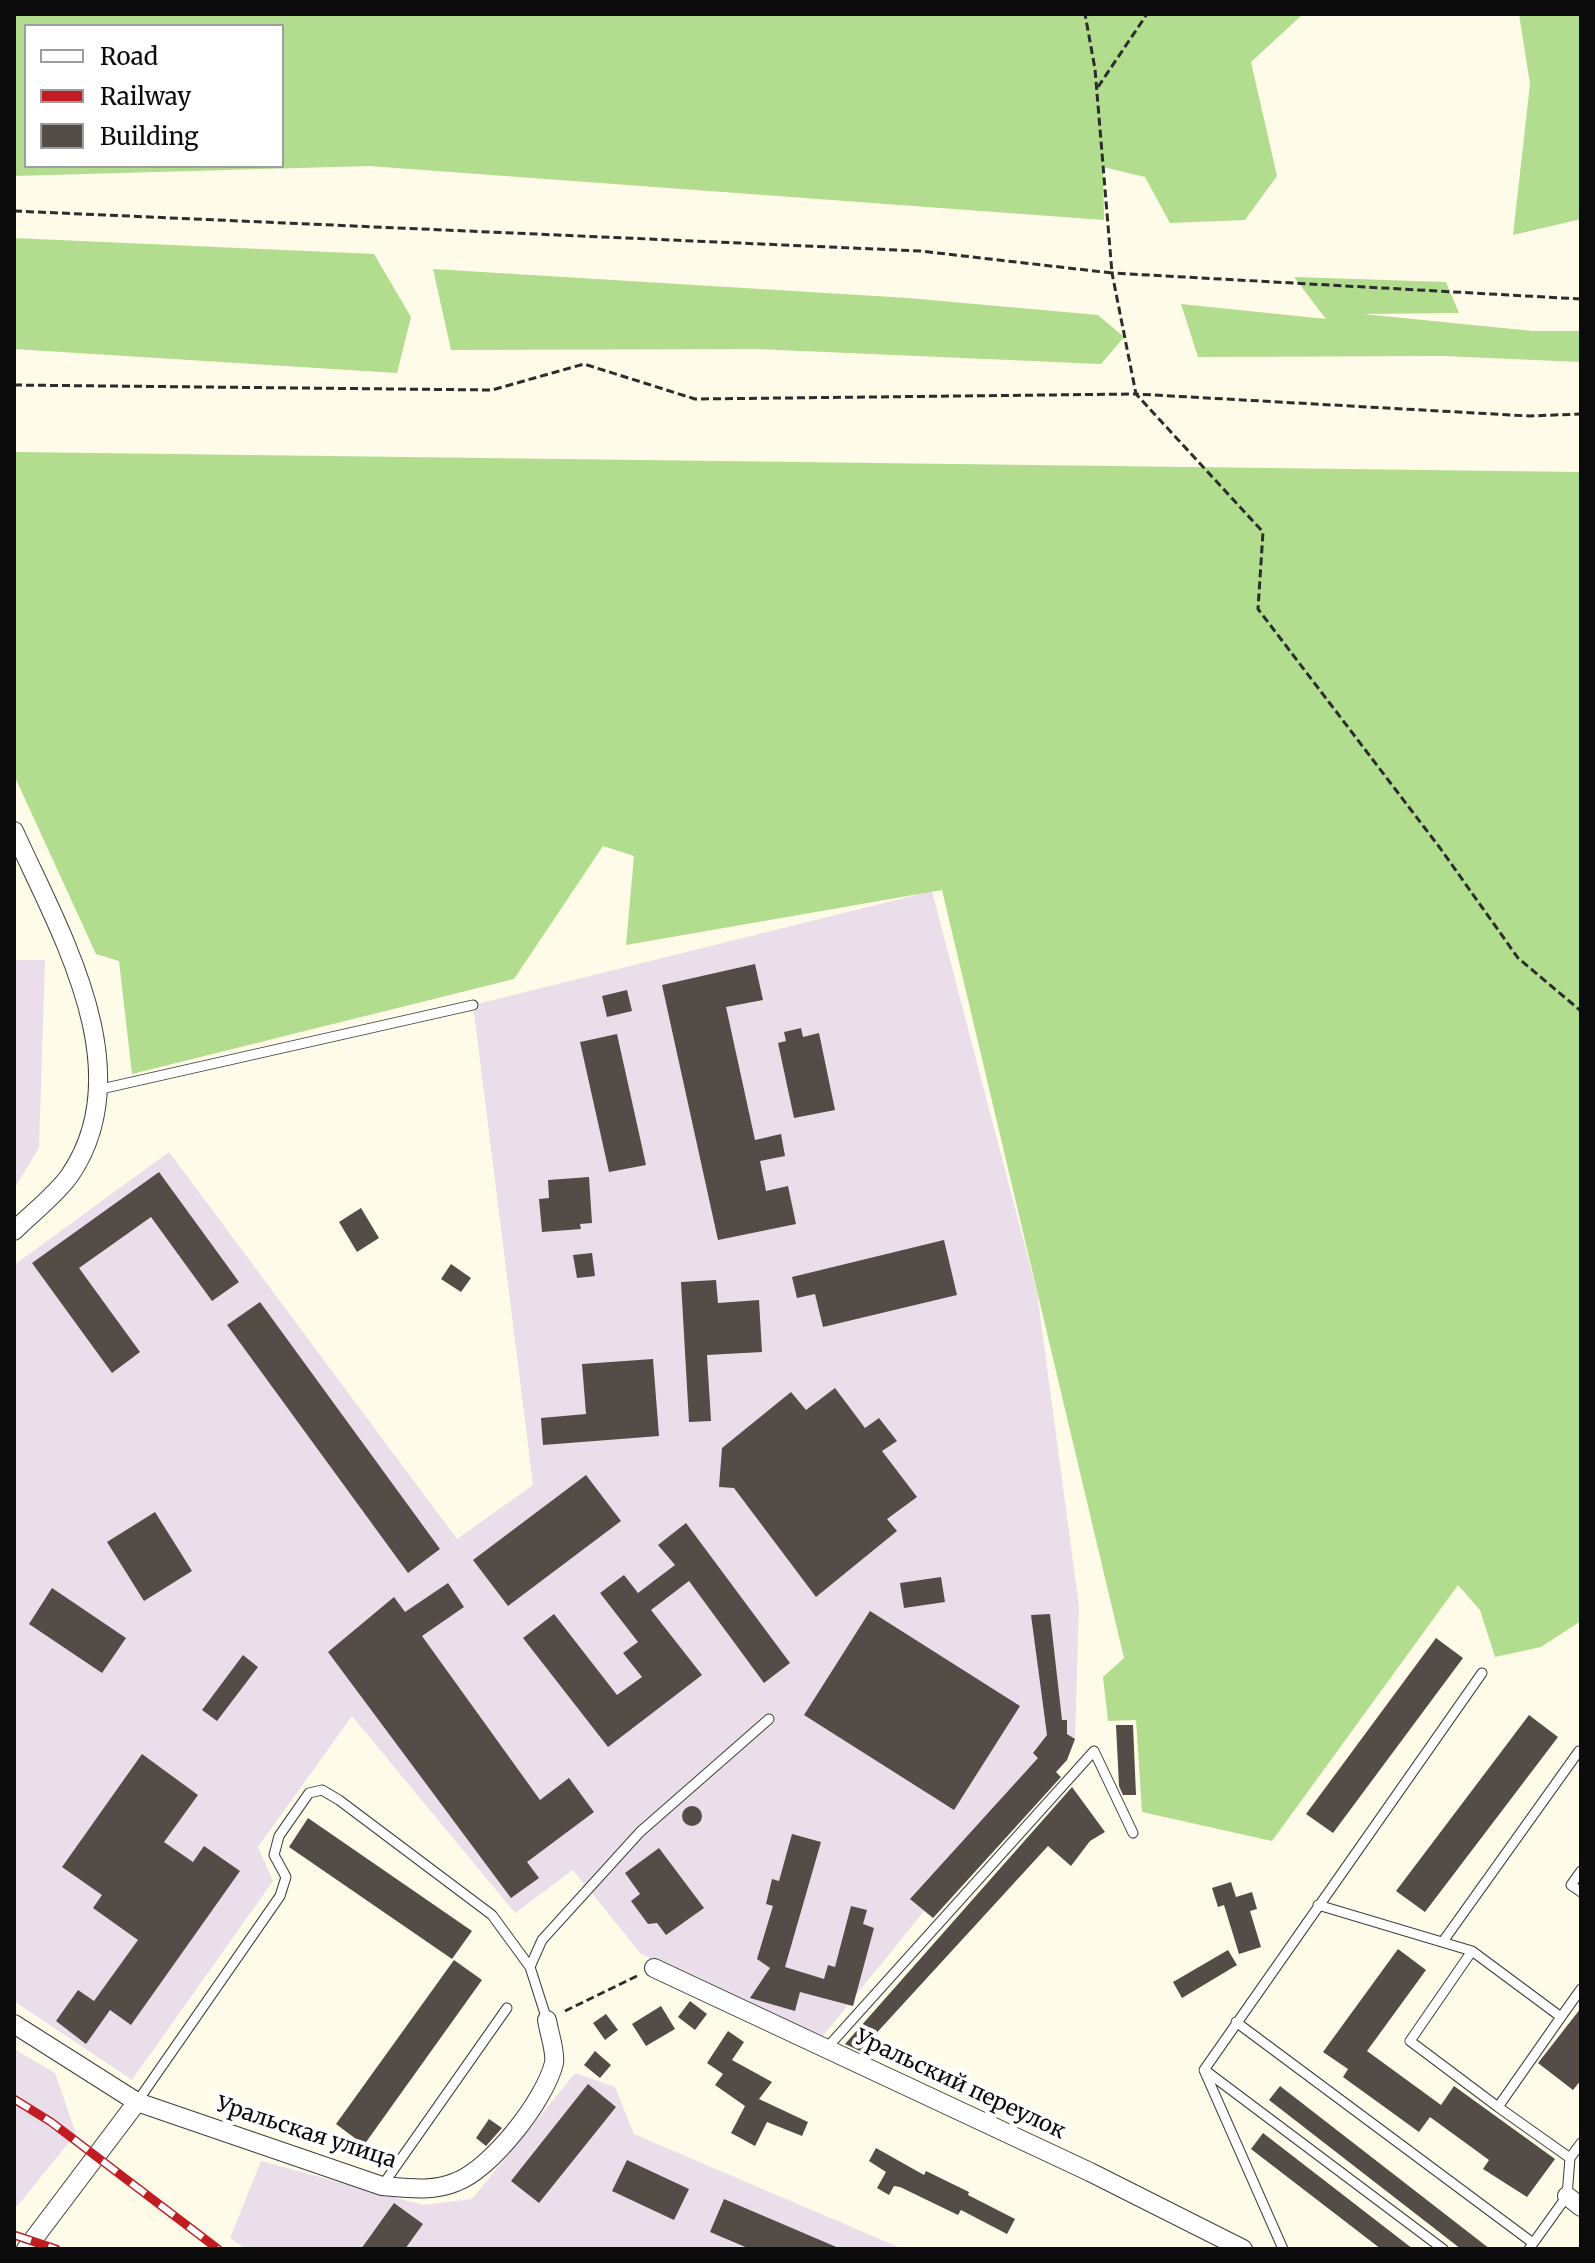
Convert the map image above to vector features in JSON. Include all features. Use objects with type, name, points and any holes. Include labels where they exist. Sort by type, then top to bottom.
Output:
[{"type":"street","points":[[14,831],[84,988],[101,1089],[91,1134],[69,1176],[14,1231]]},
{"type":"street","name":"Уральский переулок","points":[[654,1968],[1090,2172],[1243,2249]]},
{"type":"street","name":"Уральская улица","points":[[14,2024],[137,2102],[382,2186],[419,2189],[457,2182],[486,2162],[535,2102],[554,2062],[547,2020]]},
{"type":"street","points":[[26,2249],[137,2102]]},
{"type":"lane","points":[[101,1089],[473,1005]]},
{"type":"lane","points":[[1204,2070],[1482,1673]]},
{"type":"lane","points":[[530,1967],[542,1940],[640,1832],[769,1719]]},
{"type":"lane","points":[[825,2050],[1094,1751],[1133,1833]]},
{"type":"lane","points":[[1444,1940],[1579,1751],[1581,1753]]},
{"type":"lane","points":[[137,2102],[280,1896],[286,1877],[274,1855],[279,1836],[309,1793],[322,1790],[492,1915],[530,1967],[547,2020]]},
{"type":"lane","points":[[1581,1871],[1571,1885],[1581,1892]]},
{"type":"lane","points":[[1318,1905],[1444,1940],[1472,1951],[1561,2017]]},
{"type":"lane","points":[[1472,1951],[1410,2041],[1570,2158]]},
{"type":"lane","points":[[1498,2107],[1581,1989]]},
{"type":"lane","points":[[382,2186],[507,2008]]},
{"type":"lane","points":[[1236,2022],[1531,2246],[1574,2201],[1570,2158],[1581,2143]]},
{"type":"lane","points":[[1204,2070],[1283,2249]]},
{"type":"lane","points":[[1204,2070],[1443,2249]]},
{"type":"path","points":[[1085,14],[1097,89],[1112,273],[1136,394],[1263,532],[1258,609],[1440,848],[1518,958],[1581,1011]]},
{"type":"path","points":[[1097,89],[1147,14]]},
{"type":"path","points":[[14,211],[920,251],[1112,273],[1581,299]]},
{"type":"path","points":[[14,385],[492,390],[584,364],[695,399],[1136,394],[1529,416],[1581,414]]},
{"type":"path","points":[[547,2020],[607,1987],[654,1968]]},
{"type":"shaded area","points":[[932,891],[1037,1292],[1079,1606],[1075,1739],[1067,1760],[924,1911],[823,2036],[641,1954],[573,1870],[515,1913],[352,1716],[258,1847],[273,1881],[132,2080],[14,2001],[14,1265],[169,1152],[457,1539],[533,1485],[473,1005]]},
{"type":"shaded area","points":[[14,960],[45,960],[39,1148],[14,1189]]},
{"type":"shaded area","points":[[14,2049],[55,2073],[76,2134],[14,2210]]},
{"type":"shaded area","points":[[575,2073],[615,2087],[634,2134],[903,2249],[246,2249],[230,2238],[261,2161],[423,2205],[472,2199]]},
{"type":"green space","points":[[14,14],[1303,14],[1251,62],[1277,176],[1245,220],[1170,223],[1145,177],[1103,167],[1104,220],[369,166],[14,176]]},
{"type":"green space","points":[[1519,14],[1581,14],[1581,219],[1513,235],[1530,84]]},
{"type":"green space","points":[[14,238],[374,254],[411,317],[397,373],[14,349]]},
{"type":"green space","points":[[433,269],[908,298],[1098,315],[1124,337],[1101,364],[756,349],[451,350]]},
{"type":"green space","points":[[1294,277],[1446,282],[1459,313],[1363,314],[1533,331],[1581,331],[1581,362],[1443,356],[1198,357],[1181,304],[1326,319]]},
{"type":"green space","points":[[14,452],[1581,472],[1581,1621],[1541,1647],[1495,1657],[1480,1610],[1458,1585],[1272,1841],[1142,1812],[1136,1720],[1108,1721],[1103,1677],[1124,1658],[942,890],[626,945],[634,856],[603,846],[514,979],[132,1074],[119,961],[96,954],[14,775]]},
{"type":"building","points":[[755,964],[763,1000],[726,1007],[755,1140],[781,1134],[785,1156],[760,1161],[766,1191],[788,1186],[796,1224],[718,1240],[662,985]]},
{"type":"building","points":[[627,990],[632,1011],[607,1017],[602,996]]},
{"type":"building","points":[[801,1028],[803,1037],[819,1033],[835,1110],[794,1118],[778,1043],[786,1041],[784,1032]]},
{"type":"building","points":[[617,1034],[646,1165],[609,1172],[580,1042]]},
{"type":"building","points":[[159,1172],[239,1282],[212,1301],[151,1217],[79,1268],[140,1352],[112,1373],[32,1263]]},
{"type":"building","points":[[589,1177],[592,1223],[580,1224],[581,1229],[542,1232],[539,1199],[549,1198],[548,1180]]},
{"type":"building","points":[[361,1208],[379,1238],[357,1252],[339,1222]]},
{"type":"building","points":[[944,1240],[957,1295],[823,1327],[815,1294],[797,1298],[792,1277]]},
{"type":"building","points":[[592,1253],[595,1276],[577,1278],[573,1255]]},
{"type":"building","points":[[451,1264],[471,1278],[461,1292],[441,1279]]},
{"type":"building","points":[[716,1280],[718,1303],[759,1300],[762,1352],[707,1355],[711,1421],[689,1422],[681,1282]]},
{"type":"building","points":[[260,1302],[440,1549],[408,1573],[227,1325]]},
{"type":"building","points":[[653,1359],[659,1436],[543,1445],[541,1418],[586,1414],[582,1364]]},
{"type":"building","points":[[835,1388],[865,1428],[879,1418],[897,1441],[882,1451],[917,1497],[887,1519],[897,1531],[816,1597],[734,1488],[719,1487],[722,1448],[791,1392],[806,1410]]},
{"type":"building","points":[[586,1475],[621,1521],[508,1606],[473,1560]]},
{"type":"building","points":[[155,1512],[192,1571],[144,1601],[107,1542]]},
{"type":"building","points":[[686,1523],[790,1663],[764,1683],[689,1581],[651,1610],[702,1675],[608,1747],[523,1638],[554,1614],[617,1695],[642,1677],[623,1653],[638,1642],[600,1593],[624,1575],[638,1593],[675,1565],[658,1545]]},
{"type":"building","points":[[941,1577],[945,1602],[904,1608],[900,1583]]},
{"type":"building","points":[[448,1583],[464,1607],[422,1636],[540,1800],[569,1778],[594,1812],[527,1862],[539,1878],[511,1898],[328,1652],[394,1597],[405,1612]]},
{"type":"building","points":[[52,1588],[126,1638],[102,1673],[29,1624]]},
{"type":"building","points":[[870,1611],[1020,1706],[954,1810],[804,1715]]},
{"type":"building","points":[[1050,1614],[1062,1720],[1067,1720],[1067,1734],[1075,1739],[1067,1760],[1056,1772],[1061,1777],[933,1918],[910,1899],[1038,1758],[1033,1753],[1047,1735],[1031,1615]]},
{"type":"building","points":[[1436,1638],[1463,1658],[1333,1833],[1306,1814]]},
{"type":"building","points":[[243,1655],[258,1667],[217,1721],[202,1710]]},
{"type":"building","points":[[1529,1715],[1558,1737],[1425,1912],[1396,1891]]},
{"type":"building","points":[[1116,1725],[1133,1725],[1136,1795],[1123,1795],[1119,1786]]},
{"type":"building","points":[[142,1754],[198,1795],[164,1842],[193,1862],[204,1846],[240,1871],[131,2025],[110,2010],[86,2044],[56,2021],[78,1990],[94,2001],[138,1940],[93,1908],[102,1895],[62,1867]]},
{"type":"building","points":[[1072,1787],[1105,1832],[1090,1841],[1071,1866],[1048,1846],[860,2051],[845,2044]]},
{"type":"building","points":[[692,1806],[699,1809],[702,1816],[699,1823],[692,1826],[685,1823],[682,1816],[685,1809]]},
{"type":"building","points":[[308,1818],[472,1931],[452,1959],[289,1847]]},
{"type":"building","points":[[792,1834],[821,1842],[785,1967],[824,1979],[828,1965],[835,1967],[851,1906],[867,1910],[863,1924],[874,1928],[853,2006],[800,1992],[795,2011],[750,1998],[770,1968],[757,1959],[773,1906],[766,1904],[772,1879],[779,1881]]},
{"type":"building","points":[[659,1848],[704,1908],[666,1935],[657,1923],[648,1924],[631,1901],[640,1894],[625,1873]]},
{"type":"building","points":[[1231,1882],[1236,1897],[1252,1892],[1257,1909],[1250,1911],[1261,1947],[1239,1954],[1224,1905],[1218,1907],[1212,1888]]},
{"type":"building","points":[[1398,1949],[1426,1970],[1367,2051],[1441,2105],[1454,2086],[1555,2159],[1527,2197],[1483,2169],[1489,2160],[1430,2117],[1419,2132],[1343,2077],[1348,2069],[1323,2052]]},
{"type":"building","points":[[1228,1950],[1237,1965],[1182,1998],[1173,1982]]},
{"type":"building","points":[[454,1960],[482,1980],[364,2145],[336,2124]]},
{"type":"building","points":[[690,2001],[707,2014],[695,2030],[678,2017]]},
{"type":"building","points":[[661,2006],[675,2029],[646,2046],[632,2024]]},
{"type":"building","points":[[1581,2008],[1581,2080],[1573,2090],[1538,2063]]},
{"type":"building","points":[[606,2014],[618,2030],[605,2040],[593,2023]]},
{"type":"building","points":[[728,2031],[744,2042],[732,2060],[772,2082],[759,2099],[808,2122],[802,2136],[767,2122],[755,2146],[731,2133],[745,2106],[715,2085],[723,2074],[707,2063]]},
{"type":"building","points":[[595,2051],[611,2065],[600,2078],[584,2065]]},
{"type":"building","points":[[588,2084],[616,2107],[539,2203],[511,2181]]},
{"type":"building","points":[[1280,2086],[1490,2249],[1461,2249],[1269,2100]]},
{"type":"building","points":[[489,2119],[502,2128],[486,2146],[476,2138]]},
{"type":"building","points":[[1263,2133],[1413,2249],[1381,2249],[1251,2149]]},
{"type":"building","points":[[876,2148],[924,2175],[926,2171],[969,2192],[968,2195],[1015,2219],[1007,2234],[961,2210],[958,2215],[900,2187],[894,2186],[889,2195],[877,2188],[886,2172],[869,2161]]},
{"type":"building","points":[[627,2160],[689,2189],[674,2220],[612,2191]]},
{"type":"building","points":[[724,2199],[841,2249],[750,2249],[710,2232]]},
{"type":"building","points":[[394,2203],[423,2224],[405,2249],[361,2249]]},
{"type":"railway","points":[[14,2099],[51,2122],[218,2249]]},
{"type":"railway","points":[[14,2235],[56,2249]]}]
